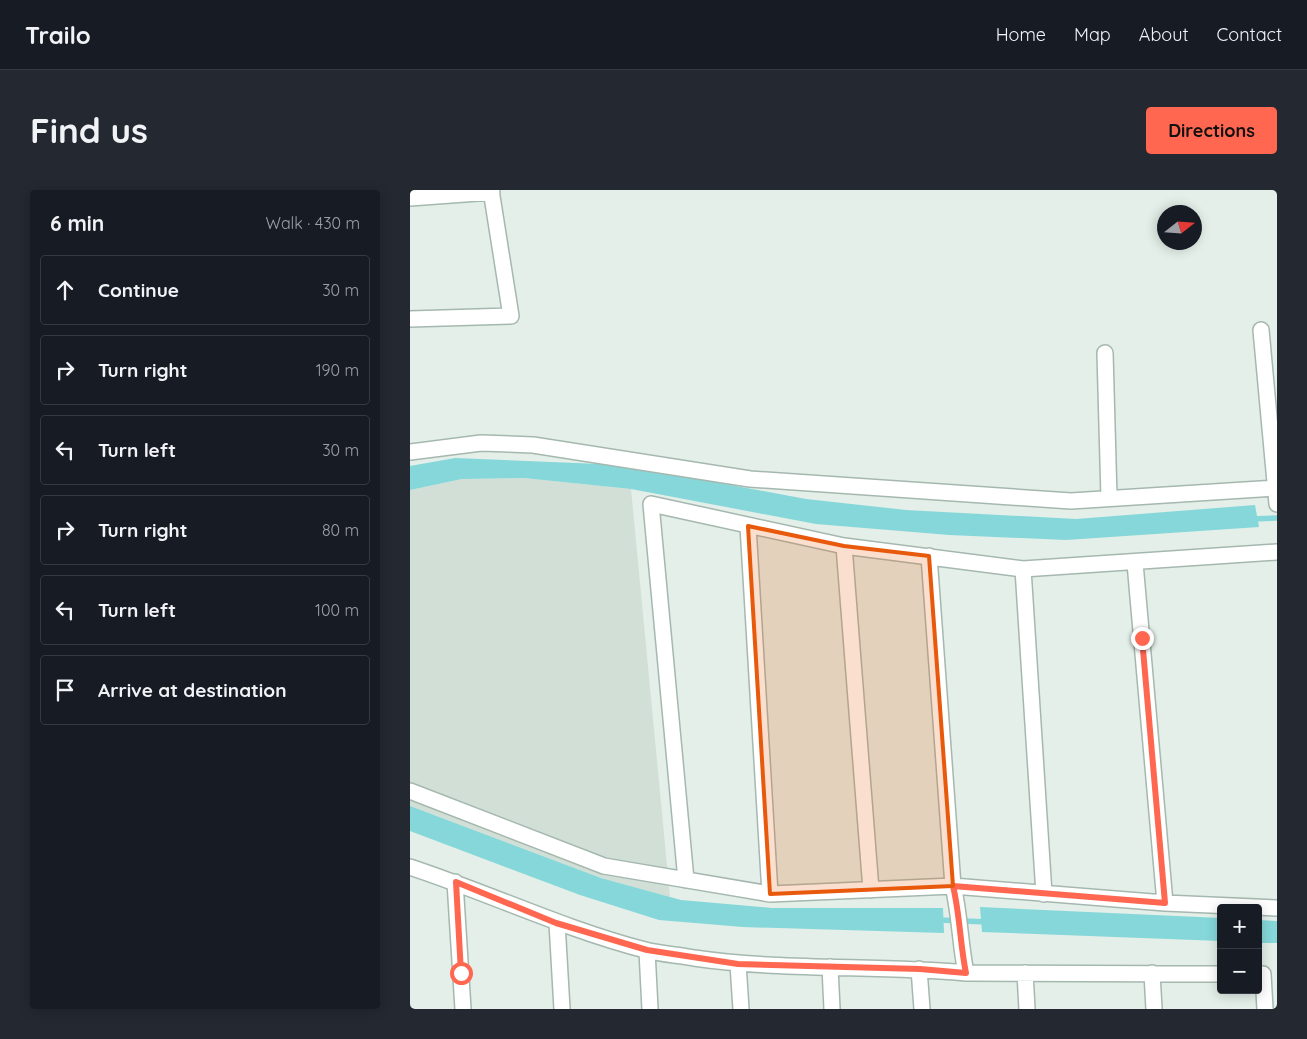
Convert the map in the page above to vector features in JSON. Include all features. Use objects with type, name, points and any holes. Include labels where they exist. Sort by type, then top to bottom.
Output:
[{"type":"street","points":[[410,198],[492,191],[511,316],[410,318]]},
{"type":"street","points":[[410,452],[481,442],[533,445],[750,479],[1052,500],[1276,498],[1271,373],[1261,330]]},
{"type":"street","points":[[1105,353],[1109,498]]},
{"type":"street","points":[[686,880],[652,504],[844,546],[1023,568],[1277,557]]},
{"type":"street","points":[[748,526],[770,894]]},
{"type":"street","points":[[844,546],[871,890]]},
{"type":"street","points":[[929,556],[953,886],[958,909],[960,948],[966,973]]},
{"type":"street","points":[[1135,563],[1165,903]]},
{"type":"street","points":[[1023,568],[1044,894]]},
{"type":"street","points":[[410,791],[604,866],[770,894],[953,886],[1165,903],[1277,908]]},
{"type":"street","points":[[410,867],[456,882],[556,923],[647,950],[738,964],[920,969],[966,973],[1217,974]]},
{"type":"street","points":[[456,882],[463,1009]]},
{"type":"street","points":[[556,923],[562,1009]]},
{"type":"street","points":[[647,950],[650,1009]]},
{"type":"street","points":[[738,964],[741,1009]]},
{"type":"street","points":[[830,967],[832,1009]]},
{"type":"street","points":[[920,969],[922,1009]]},
{"type":"street","points":[[1025,973],[1027,1009]]},
{"type":"street","points":[[1152,973],[1154,1009]]},
{"type":"street","points":[[1265,1009],[1266,974]]},
{"type":"highlighted area","points":[[748,526],[844,546],[929,556],[953,886],[770,894]]},
{"type":"shaded area","points":[[524,478],[631,489],[670,897],[601,878],[410,806],[410,490],[462,479]]},
{"type":"water","points":[[455,458],[624,465],[806,499],[906,510],[1076,519],[1255,505],[1259,527],[1066,540],[949,535],[816,524],[631,489],[524,478],[462,479],[410,490],[410,466]]},
{"type":"water","points":[[410,806],[601,878],[681,900],[772,908],[943,908],[944,933],[743,927],[659,920],[580,895],[410,831]]},
{"type":"water","points":[[980,907],[1217,918],[1217,941],[982,932]]},
{"type":"water","points":[[1262,920],[1277,921],[1277,943],[1262,943]]},
{"type":"waterway","points":[[1252,519],[1277,518]]},
{"type":"waterway","points":[[938,920],[989,922]]},
{"type":"route","points":[[461,973],[456,882],[556,923],[647,950],[738,964],[920,969],[966,973],[960,948],[958,909],[953,886],[1165,903],[1142,638]]}]
